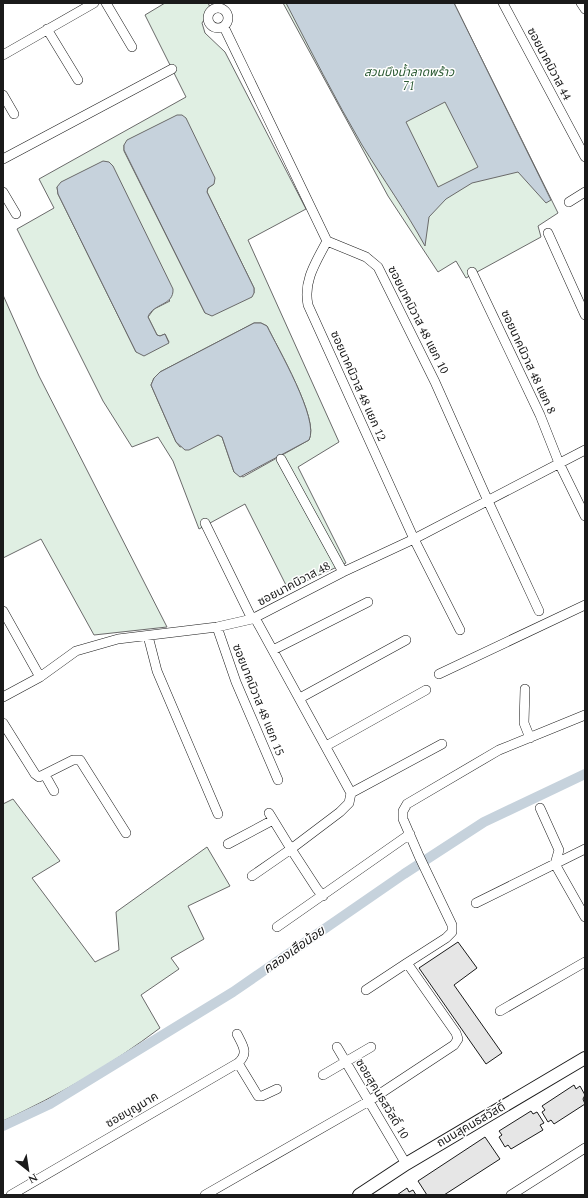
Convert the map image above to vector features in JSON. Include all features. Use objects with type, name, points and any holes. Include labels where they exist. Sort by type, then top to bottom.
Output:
[{"type":"main road","name":"ถนนสุคนธสวัสดิ์","points":[[359,1195],[406,1164],[585,1058]]},
{"type":"street","points":[[3,55],[94,3]]},
{"type":"street","points":[[106,3],[132,47]]},
{"type":"street","name":"ซอยนาคนิวาส 44","points":[[503,3],[585,157]]},
{"type":"street","points":[[581,3],[585,9]]},
{"type":"street","points":[[224,27],[327,241]]},
{"type":"street","points":[[47,29],[78,80]]},
{"type":"street","points":[[3,159],[172,69]]},
{"type":"street","points":[[3,95],[14,114]]},
{"type":"street","points":[[3,192],[16,214]]},
{"type":"street","points":[[569,202],[585,192]]},
{"type":"street","points":[[548,233],[585,315]]},
{"type":"street","name":"ซอยนาคนิวาส 48 แยก 10","points":[[327,241],[366,257],[378,267],[435,382],[539,611]]},
{"type":"street","name":"ซอยนาคนิวาส 48 แยก 12","points":[[327,241],[307,282],[306,296],[308,305],[414,539],[460,630]]},
{"type":"street","name":"ซอยนาคนิวาส 48 แยก 8","points":[[472,272],[540,414],[559,463],[585,516]]},
{"type":"street","name":"ซอยนาคนิวาส 48","points":[[3,697],[40,676],[76,651],[118,639],[217,627],[253,619],[343,572],[414,539],[585,450]]},
{"type":"street","points":[[281,459],[343,572]]},
{"type":"street","points":[[205,523],[253,619],[273,650],[300,698],[350,792],[349,803],[340,812],[252,876]]},
{"type":"street","points":[[273,650],[368,602]]},
{"type":"street","points":[[439,674],[585,605]]},
{"type":"street","points":[[3,610],[5,620],[40,676]]},
{"type":"street","name":"ซอยนาคนิวาส 48 แยก 15","points":[[217,627],[236,682],[278,780]]},
{"type":"street","points":[[148,636],[157,671],[218,814]]},
{"type":"street","points":[[300,698],[406,640]]},
{"type":"street","points":[[525,689],[524,723],[530,738]]},
{"type":"street","points":[[326,746],[426,690]]},
{"type":"street","points":[[366,990],[446,938],[452,932],[452,925],[403,819],[403,811],[408,804],[499,750],[585,715]]},
{"type":"street","points":[[3,723],[35,774],[40,776],[45,775],[73,760],[80,760],[126,833]]},
{"type":"street","points":[[350,792],[442,744]]},
{"type":"street","points":[[45,775],[54,791]]},
{"type":"street","points":[[540,808],[559,850],[555,864],[585,917]]},
{"type":"street","points":[[228,844],[271,817],[323,896]]},
{"type":"street","points":[[277,927],[410,834]]},
{"type":"street","points":[[476,903],[585,849]]},
{"type":"street","points":[[500,1011],[585,962]]},
{"type":"street","points":[[205,1195],[369,1101],[454,1045],[458,1039],[456,1033],[407,963]]},
{"type":"street","points":[[237,1034],[245,1050],[244,1057],[238,1063],[258,1096],[262,1096],[277,1089]]},
{"type":"street","name":"ซอยสุคนธสวัสดิ์ 10","points":[[337,1047],[406,1164]]},
{"type":"street","points":[[324,1075],[371,1048]]},
{"type":"street","name":"ซอยบุญนาค","points":[[11,1195],[238,1063]]},
{"type":"street","points":[[511,1195],[585,1148]]},
{"type":"green space","points":[[165,3],[208,3],[211,9],[202,23],[205,33],[225,52],[306,209],[248,240],[339,442],[298,467],[346,563],[288,589],[245,504],[199,529],[173,461],[158,437],[132,447],[103,401],[17,229],[54,208],[39,179],[186,97],[145,15]],"holes":[[[124,145],[214,184],[208,188],[207,192],[254,288],[254,293],[205,313],[124,151]],[[57,187],[170,301],[154,309],[148,317],[157,335],[160,336],[165,334],[169,342],[136,352],[58,194]],[[254,323],[261,323],[267,326],[296,383],[311,430],[309,440],[243,477],[234,472],[222,437],[218,435],[180,447],[176,442],[151,385],[154,378],[160,372]]]},
{"type":"green space","name":"สวนบึงน้ำลาดพร้าว 71","points":[[283,3],[454,3],[558,213],[538,226],[541,237],[466,278],[456,261],[438,272],[388,196]]},
{"type":"green space","points":[[3,295],[39,376],[167,627],[94,635],[41,539],[3,558]]},
{"type":"green space","points":[[13,799],[60,861],[32,878],[95,962],[119,950],[116,912],[207,847],[230,886],[188,906],[204,939],[171,958],[179,969],[141,995],[160,1028],[84,1079],[3,1121],[3,804]]},
{"type":"shaded area","name":"สวนบึงน้ำลาดพร้าว 71","points":[[286,3],[454,3],[551,200],[546,203],[518,172],[472,183],[446,199],[429,217],[425,246],[362,145]],"holes":[[[445,102],[478,167],[438,187],[406,122]]]},
{"type":"shaded area","points":[[177,115],[182,115],[186,118],[215,178],[214,184],[208,188],[207,192],[254,288],[252,297],[212,316],[205,313],[124,150],[124,145],[127,140]]},
{"type":"shaded area","points":[[103,161],[109,162],[113,166],[173,289],[170,299],[154,309],[148,317],[157,335],[160,336],[165,334],[169,343],[144,356],[136,352],[58,194],[57,187],[61,182]]},
{"type":"shaded area","points":[[254,323],[261,323],[267,326],[296,383],[311,430],[309,440],[240,477],[234,472],[222,437],[218,435],[189,450],[185,450],[176,442],[151,385],[154,378],[160,372]]},
{"type":"building","points":[[458,942],[477,968],[454,985],[502,1053],[486,1064],[419,968]]},
{"type":"building","points":[[574,1085],[576,1089],[580,1086],[585,1095],[583,1099],[585,1104],[554,1124],[551,1120],[548,1122],[542,1112],[545,1110],[542,1106]]},
{"type":"building","points":[[531,1111],[533,1114],[537,1112],[544,1123],[540,1125],[543,1130],[511,1149],[508,1145],[505,1147],[499,1137],[502,1135],[499,1131]]},
{"type":"building","points":[[485,1137],[500,1159],[444,1195],[427,1195],[418,1181]]},
{"type":"building","points":[[407,1188],[409,1192],[413,1190],[416,1195],[397,1195]]},
{"type":"waterway","name":"คลองเสือน้อย","points":[[3,1126],[50,1104],[233,992],[404,874],[484,822],[585,774]]}]
